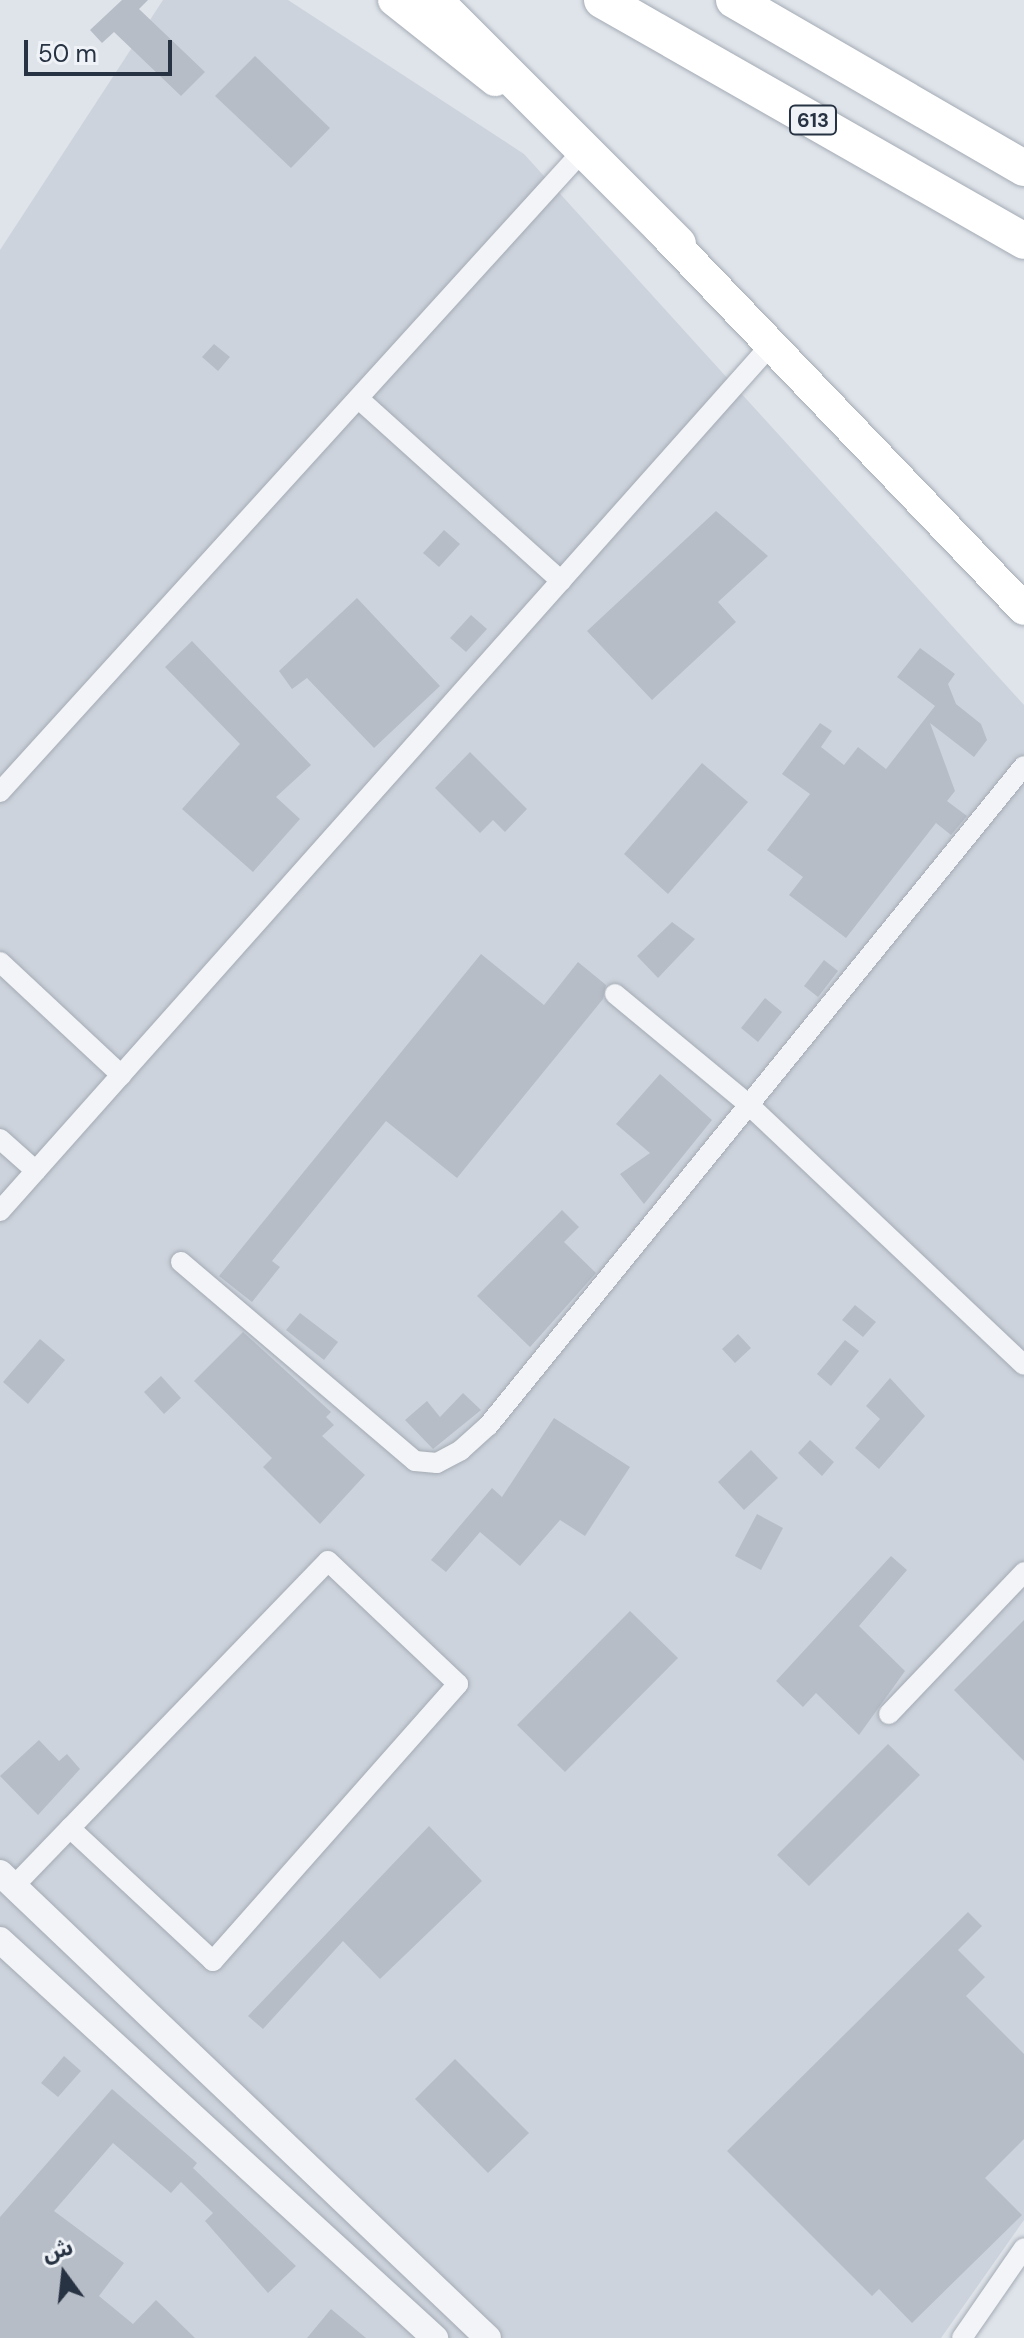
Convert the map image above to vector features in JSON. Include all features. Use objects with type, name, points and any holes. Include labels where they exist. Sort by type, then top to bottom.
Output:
[{"type":"highway","points":[[434,0],[678,244]]},
{"type":"highway","name":"613","points":[[602,0],[1024,241]]},
{"type":"highway","points":[[734,0],[1024,168]]},
{"type":"main road","points":[[394,0],[579,155],[678,244],[770,346],[1024,609]]},
{"type":"street","points":[[0,792],[579,155]]},
{"type":"street","points":[[0,1211],[770,346]]},
{"type":"street","points":[[359,399],[561,581]]},
{"type":"street","points":[[181,1262],[385,1441],[415,1461],[437,1463],[488,1426],[1024,766]]},
{"type":"street","points":[[0,962],[121,1075]]},
{"type":"street","points":[[615,994],[749,1105],[1024,1365]]},
{"type":"street","points":[[0,1139],[36,1171]]},
{"type":"street","points":[[70,1828],[213,1961],[458,1684],[328,1561],[70,1828],[7,1880],[488,2338]]},
{"type":"street","points":[[889,1714],[1024,1572]]},
{"type":"street","points":[[0,1940],[435,2338]]},
{"type":"street","points":[[962,2338],[1024,2248]]},
{"type":"shaded area","points":[[163,0],[288,0],[524,154],[1024,705],[1024,2220],[941,2338],[0,2338],[0,250]]},
{"type":"building","points":[[122,0],[148,0],[139,9],[205,72],[181,96],[114,32],[102,43],[90,30]]},
{"type":"building","points":[[255,56],[330,128],[291,168],[215,96]]},
{"type":"building","points":[[214,344],[230,357],[218,371],[202,357]]},
{"type":"building","points":[[716,511],[768,556],[718,602],[736,622],[652,700],[587,631]]},
{"type":"building","points":[[444,530],[460,544],[439,567],[423,553]]},
{"type":"building","points":[[357,598],[440,686],[374,748],[307,678],[292,689],[279,671]]},
{"type":"building","points":[[471,615],[487,629],[466,652],[450,638]]},
{"type":"building","points":[[192,641],[311,765],[276,797],[300,819],[253,872],[182,809],[240,744],[165,667]]},
{"type":"building","points":[[920,648],[955,674],[948,684],[956,704],[981,724],[987,740],[974,757],[930,723],[955,791],[947,801],[967,816],[951,835],[936,823],[846,938],[789,895],[803,877],[767,850],[810,794],[782,774],[820,723],[832,731],[821,747],[844,765],[858,747],[886,769],[935,706],[897,677]]},
{"type":"building","points":[[470,752],[527,809],[505,832],[493,820],[480,833],[435,788]]},
{"type":"building","points":[[702,763],[748,802],[668,894],[624,854]]},
{"type":"building","points":[[672,922],[695,939],[658,978],[637,956]]},
{"type":"building","points":[[481,954],[544,1005],[578,962],[606,985],[603,999],[457,1178],[386,1121],[272,1261],[280,1267],[252,1302],[219,1276]]},
{"type":"building","points":[[824,960],[838,971],[818,997],[804,986]]},
{"type":"building","points":[[765,998],[782,1012],[758,1042],[741,1028]]},
{"type":"building","points":[[660,1074],[712,1120],[644,1204],[620,1174],[650,1153],[616,1124]]},
{"type":"building","points":[[562,1210],[579,1227],[564,1242],[596,1273],[530,1347],[477,1296]]},
{"type":"building","points":[[855,1305],[876,1322],[863,1337],[842,1320]]},
{"type":"building","points":[[300,1313],[338,1342],[324,1360],[286,1330]]},
{"type":"building","points":[[243,1332],[331,1412],[326,1417],[334,1425],[322,1436],[365,1475],[320,1524],[263,1467],[272,1458],[194,1381]]},
{"type":"building","points":[[738,1334],[751,1348],[735,1363],[722,1349]]},
{"type":"building","points":[[40,1339],[65,1360],[28,1404],[3,1382]]},
{"type":"building","points":[[845,1340],[859,1351],[831,1386],[817,1374]]},
{"type":"building","points":[[161,1376],[181,1398],[164,1414],[144,1392]]},
{"type":"building","points":[[890,1378],[925,1416],[879,1469],[855,1448],[880,1419],[866,1406]]},
{"type":"building","points":[[463,1393],[481,1410],[433,1449],[405,1420],[427,1401],[440,1417]]},
{"type":"building","points":[[554,1418],[630,1467],[585,1536],[560,1520],[520,1566],[480,1532],[446,1572],[431,1560],[492,1488],[502,1497]]},
{"type":"building","points":[[810,1440],[834,1462],[822,1476],[798,1453]]},
{"type":"building","points":[[751,1450],[778,1478],[744,1510],[718,1482]]},
{"type":"building","points":[[757,1514],[783,1528],[761,1570],[735,1556]]},
{"type":"building","points":[[891,1556],[907,1570],[859,1626],[905,1671],[859,1735],[816,1693],[803,1707],[776,1681]]},
{"type":"building","points":[[630,1611],[678,1658],[565,1772],[517,1725]]},
{"type":"building","points":[[1024,1620],[1024,1761],[954,1690]]},
{"type":"building","points":[[39,1740],[59,1761],[67,1754],[80,1769],[38,1815],[0,1776]]},
{"type":"building","points":[[888,1744],[920,1775],[809,1886],[777,1855]]},
{"type":"building","points":[[429,1826],[482,1881],[380,1979],[343,1941],[263,2029],[248,2016]]},
{"type":"building","points":[[968,1912],[982,1926],[958,1950],[985,1977],[966,1996],[1024,2054],[1024,2139],[985,2178],[1022,2215],[912,2323],[879,2289],[872,2296],[727,2151]]},
{"type":"building","points":[[64,2056],[81,2071],[58,2097],[41,2083]]},
{"type":"building","points":[[455,2059],[529,2133],[488,2173],[415,2099]]},
{"type":"building","points":[[112,2089],[197,2163],[193,2168],[296,2266],[268,2293],[205,2221],[213,2213],[181,2182],[171,2193],[113,2143],[54,2211],[124,2263],[99,2296],[133,2324],[156,2300],[195,2338],[0,2338],[0,2217]]},
{"type":"building","points":[[331,2309],[366,2338],[307,2338]]}]
